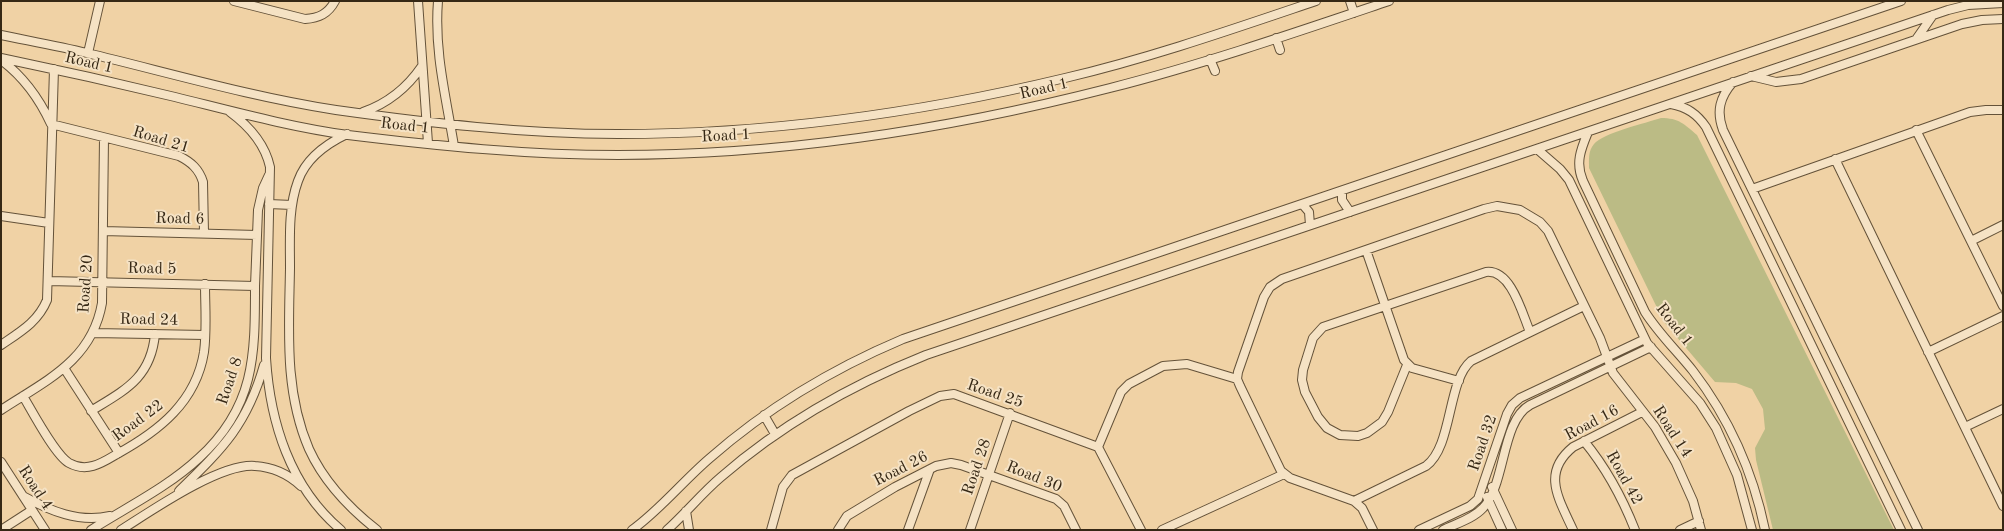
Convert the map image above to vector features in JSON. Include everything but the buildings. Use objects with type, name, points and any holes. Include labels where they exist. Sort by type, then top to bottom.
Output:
[{"type":"street","points":[[88,53],[100,1]]},
{"type":"street","points":[[234,1],[305,19],[315,18],[325,14],[335,1]]},
{"type":"street","points":[[418,1],[428,143]]},
{"type":"street","points":[[438,1],[437,46],[440,75],[451,124],[454,146]]},
{"type":"street","points":[[1294,8],[1301,1]]},
{"type":"street","name":"Road 1","points":[[1,35],[88,53],[255,94],[360,113],[451,124],[533,131],[645,133],[769,126],[882,113],[1011,90],[1066,78],[1180,46],[1316,1]]},
{"type":"street","points":[[1350,1],[1354,13]]},
{"type":"street","name":"Road 1","points":[[1,59],[54,69],[226,110],[347,134],[454,146],[540,153],[640,154],[752,149],[844,140],[936,126],[1063,100],[1210,60],[1354,13],[1375,3],[1389,1]]},
{"type":"street","points":[[632,530],[708,459],[764,415],[832,372],[873,352],[921,332],[1303,205],[1901,1]]},
{"type":"street","points":[[667,530],[720,478],[775,434],[848,390],[926,355],[1933,15],[1968,5],[2003,3]]},
{"type":"street","points":[[1917,38],[1933,15]]},
{"type":"street","points":[[1751,76],[1776,82],[1800,79],[1917,38],[1962,24],[1982,20],[2003,19]]},
{"type":"street","points":[[1276,38],[1280,50]]},
{"type":"street","points":[[1,59],[29,87],[51,124]]},
{"type":"street","points":[[1210,60],[1215,71]]},
{"type":"street","points":[[360,113],[373,109],[396,96],[406,87],[422,66]]},
{"type":"street","name":"Road 1","points":[[1,345],[29,327],[38,317],[47,300],[49,281],[51,124],[54,69]]},
{"type":"street","points":[[1733,82],[1721,100],[1719,121],[1915,529]]},
{"type":"street","points":[[1670,104],[1691,111],[1701,119],[1706,127],[1902,530]]},
{"type":"street","points":[[226,110],[254,134],[261,143],[268,158],[270,174],[266,358],[268,386],[275,419],[289,458],[305,489],[320,509],[341,530]]},
{"type":"street","points":[[1752,189],[1970,112],[2003,110]]},
{"type":"street","name":"Road 21","points":[[51,124],[179,156],[193,164],[198,170],[203,182],[204,233]]},
{"type":"street","points":[[1916,130],[2003,306]]},
{"type":"street","name":"Road 1","points":[[1588,132],[1578,167],[1583,181],[1648,316],[1704,386],[1731,430],[1750,476],[1765,530]]},
{"type":"street","points":[[347,134],[318,152],[306,165],[298,180],[292,205],[288,359],[294,406],[310,451],[324,475],[341,497],[360,517],[377,530]]},
{"type":"street","name":"Road 20","points":[[1,410],[64,368],[80,354],[94,333],[101,308],[103,282],[104,138]]},
{"type":"street","name":"Road 1","points":[[1537,149],[1560,169],[1569,180],[1645,339],[1700,403],[1716,428],[1737,475],[1752,530]]},
{"type":"street","points":[[1835,159],[2003,506]]},
{"type":"street","name":"Road 8","points":[[91,530],[169,481],[192,464],[216,441],[230,422],[243,396],[252,368],[254,355],[258,203],[270,174]]},
{"type":"street","points":[[1342,191],[1342,200],[1350,212]]},
{"type":"street","points":[[269,204],[292,205]]},
{"type":"street","points":[[1303,205],[1309,212],[1310,225]]},
{"type":"street","name":"Road 14","points":[[1237,379],[1264,297],[1270,287],[1282,279],[1484,209],[1497,206],[1520,210],[1540,222],[1548,231],[1584,306],[1610,367],[1654,427],[1676,463],[1693,501],[1701,530]]},
{"type":"street","points":[[1,216],[49,223]]},
{"type":"street","points":[[1971,241],[2003,225]]},
{"type":"street","name":"Road 6","points":[[103,231],[257,235]]},
{"type":"street","points":[[1366,250],[1402,355],[1407,364],[1412,368],[1459,381]]},
{"type":"street","points":[[1407,364],[1388,412],[1382,422],[1375,429],[1358,436],[1340,435],[1327,428],[1318,417],[1303,386],[1303,370],[1313,338],[1318,332],[1328,325],[1490,271],[1503,276],[1508,282],[1530,332]]},
{"type":"street","name":"Road 5","points":[[49,281],[256,286]]},
{"type":"street","name":"Road 22","points":[[23,396],[61,457],[70,464],[80,467],[91,467],[119,453],[159,428],[183,402],[197,379],[201,365],[205,335],[205,284]]},
{"type":"street","points":[[1354,501],[1426,466],[1434,459],[1459,381],[1464,368],[1471,361],[1584,306]]},
{"type":"street","points":[[1928,352],[2003,316]]},
{"type":"street","name":"Road 24","points":[[94,333],[205,335]]},
{"type":"street","points":[[92,411],[126,389],[140,376],[150,359],[155,334]]},
{"type":"street","name":"Road 32","points":[[1419,530],[1470,506],[1478,499],[1487,476],[1503,423],[1512,405],[1520,398],[1645,339]]},
{"type":"street","name":"Road 32","points":[[1443,530],[1476,514],[1489,501],[1520,412],[1530,405],[1651,347]]},
{"type":"street","points":[[175,496],[219,453],[235,432],[248,409],[266,358]]},
{"type":"street","points":[[1141,530],[1098,446],[1117,398],[1129,384],[1163,366],[1187,364],[1237,379],[1277,466],[1284,474],[1354,501],[1362,508],[1373,530]]},
{"type":"street","points":[[64,368],[119,453]]},
{"type":"street","name":"Road 25","points":[[771,530],[782,491],[792,475],[909,411],[940,396],[954,394],[1098,446]]},
{"type":"street","points":[[1964,427],[2003,409]]},
{"type":"street","name":"Road 16","points":[[1573,530],[1557,494],[1554,483],[1555,473],[1559,462],[1565,454],[1584,441],[1642,412]]},
{"type":"street","name":"Road 28","points":[[970,530],[1010,413]]},
{"type":"street","points":[[764,415],[775,434]]},
{"type":"street","name":"Road 42","points":[[1584,441],[1611,478],[1622,497],[1635,530]]},
{"type":"street","name":"Road 4","points":[[1,462],[45,530]]},
{"type":"street","name":"Road 26","points":[[838,530],[843,519],[851,513],[930,469],[944,464],[956,463],[989,474]]},
{"type":"street","points":[[122,530],[175,496],[228,470],[239,467],[254,465],[268,467],[282,472],[305,489]]},
{"type":"street","points":[[908,530],[930,469]]},
{"type":"street","name":"Road 30","points":[[989,474],[1056,499],[1064,506],[1076,530]]},
{"type":"street","points":[[1162,530],[1284,474]]},
{"type":"street","points":[[1487,476],[1512,530]]},
{"type":"street","points":[[1483,487],[1502,530]]},
{"type":"street","points":[[23,496],[43,507],[66,515],[90,518],[116,514]]},
{"type":"street","points":[[1,530],[32,510]]},
{"type":"street","points":[[686,511],[689,530]]},
{"type":"street","points":[[1680,530],[1699,521]]},
{"type":"green space","points":[[1661,118],[1677,120],[1697,135],[1894,530],[1773,530],[1756,460],[1755,448],[1765,429],[1763,409],[1752,389],[1736,383],[1715,382],[1664,322],[1589,168],[1589,155],[1591,149],[1599,140],[1615,132]]}]
